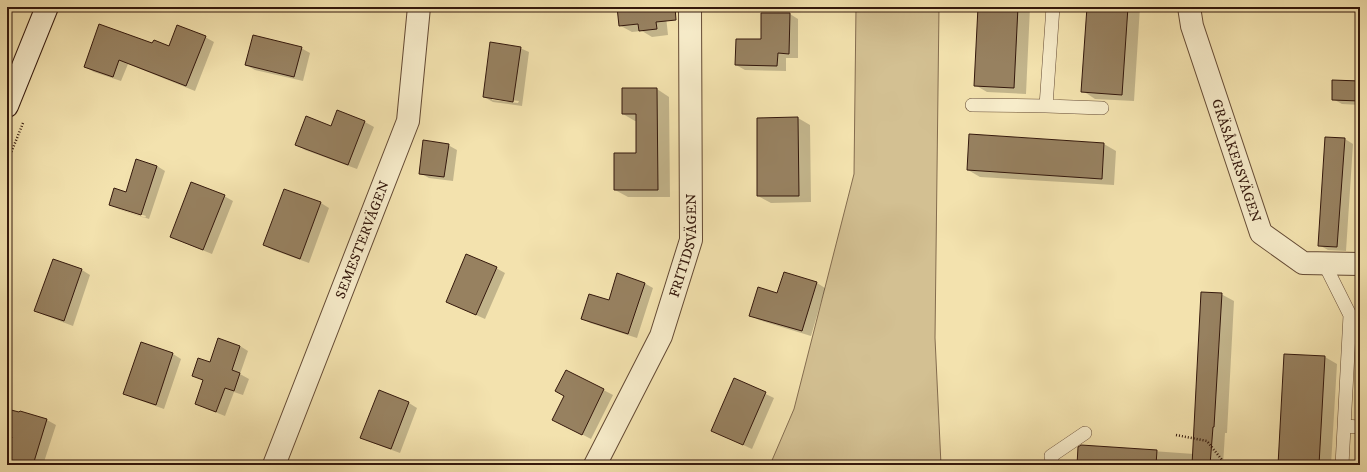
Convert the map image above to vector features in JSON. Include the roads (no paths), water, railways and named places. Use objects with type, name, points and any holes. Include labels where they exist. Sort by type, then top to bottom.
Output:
[{"type":"street","points":[[7,106],[47,7]]},
{"type":"street","name":"SEMESTERVÄGEN","points":[[274,465],[408,121],[419,7]]},
{"type":"street","name":"FRITIDSVÄGEN","points":[[595,465],[661,336],[691,240],[690,7]]},
{"type":"street","name":"GRÄSÅKERSVÄGEN","points":[[1189,7],[1192,26],[1261,233],[1303,263],[1360,264]]},
{"type":"lane","points":[[1046,106],[1053,7]]},
{"type":"lane","points":[[972,105],[1102,108]]},
{"type":"lane","points":[[1324,263],[1350,315],[1342,465]]},
{"type":"lane","points":[[1344,426],[1360,426]]},
{"type":"lane","points":[[1052,465],[1051,456],[1085,433]]}]
